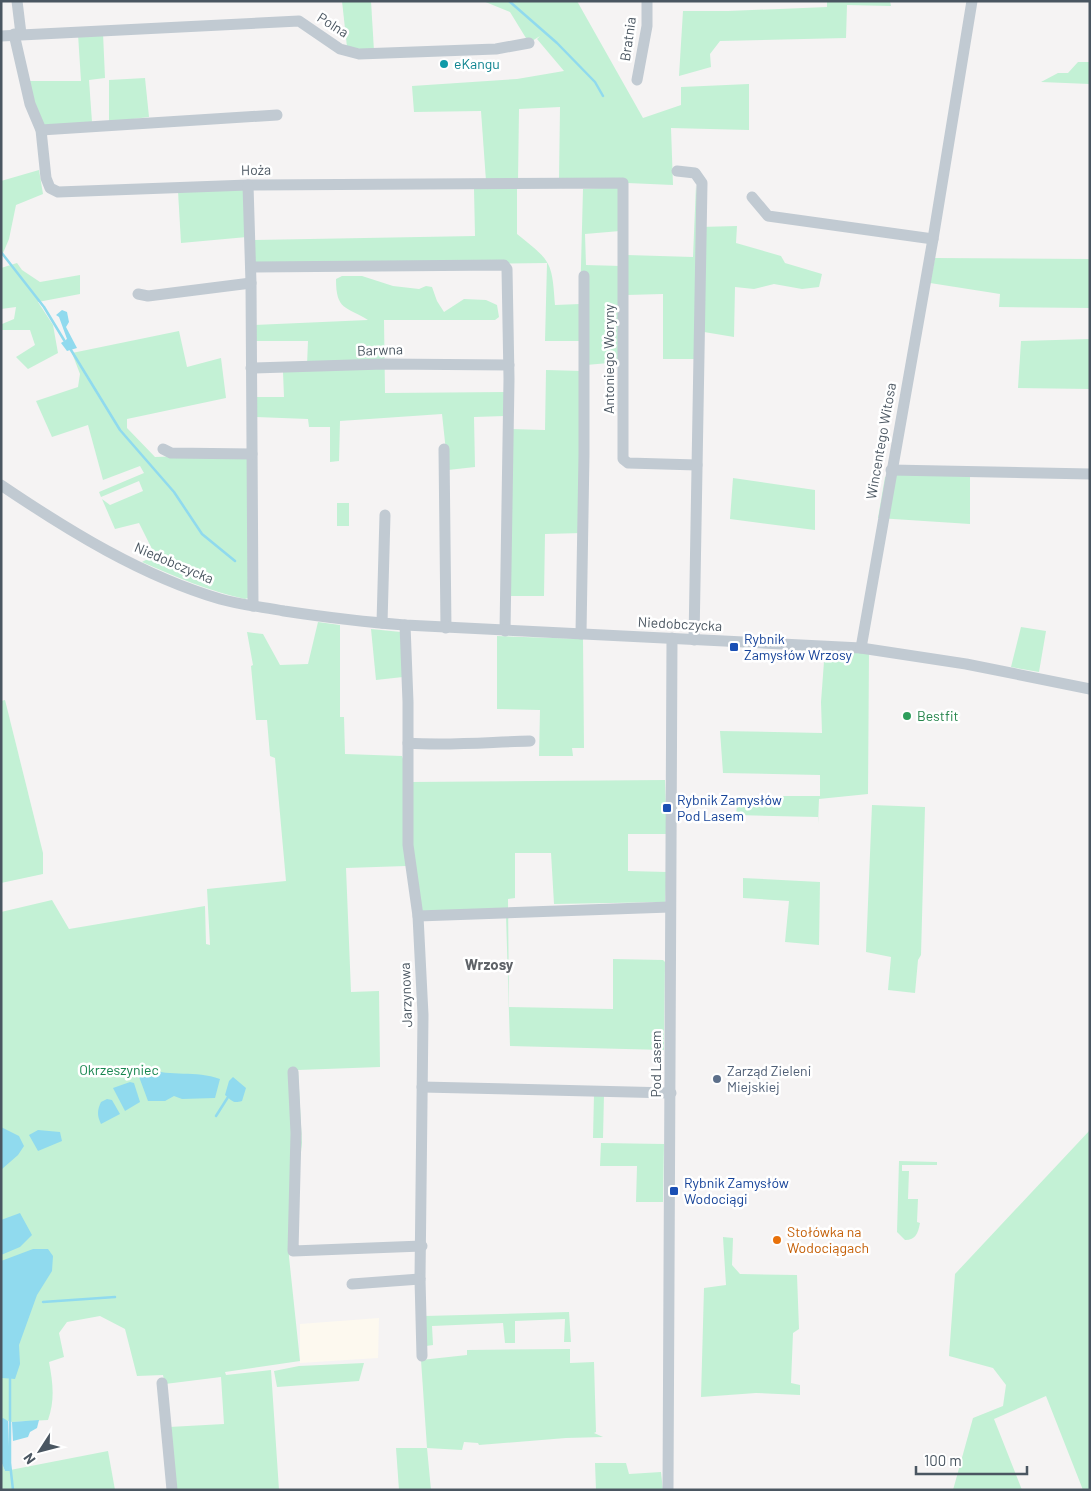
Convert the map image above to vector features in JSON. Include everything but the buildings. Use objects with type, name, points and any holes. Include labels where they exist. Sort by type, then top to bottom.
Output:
[{"type":"street","name":"Hoża","points":[[17,1],[18,34],[30,104],[41,130],[46,178],[50,188],[58,192],[248,185],[623,183]]},
{"type":"street","name":"Bratnia","points":[[637,80],[647,26],[647,1]]},
{"type":"street","name":"Wincentego Witosa","points":[[861,648],[933,239],[972,1]]},
{"type":"street","name":"Polna","points":[[1,36],[299,21],[340,49],[359,54],[496,49],[529,43]]},
{"type":"street","points":[[41,130],[277,115]]},
{"type":"street","points":[[677,171],[695,173],[702,183],[694,640]]},
{"type":"street","name":"Antoniego Woryny","points":[[623,183],[623,459],[628,463],[697,465]]},
{"type":"street","points":[[248,185],[251,267],[252,606]]},
{"type":"street","points":[[752,197],[768,216],[933,239]]},
{"type":"street","points":[[251,267],[504,265],[507,269],[509,280],[509,365],[505,631]]},
{"type":"street","points":[[582,634],[584,276]]},
{"type":"street","points":[[138,294],[148,296],[251,283]]},
{"type":"street","name":"Barwna","points":[[251,368],[384,364],[509,365]]},
{"type":"street","points":[[163,449],[171,453],[252,454]]},
{"type":"street","points":[[444,449],[446,628]]},
{"type":"street","points":[[891,470],[1090,474]]},
{"type":"street","name":"Niedobczycka","points":[[1,485],[41,512],[113,553],[190,589],[222,600],[252,606],[354,622],[405,626],[861,648],[966,664],[1090,689]]},
{"type":"street","points":[[382,624],[384,515]]},
{"type":"street","name":"Jarzynowa","points":[[405,626],[408,845],[418,916],[423,1015],[422,1246],[420,1279],[422,1356]]},
{"type":"street","name":"Pod Lasem","points":[[668,1490],[672,638]]},
{"type":"street","points":[[408,743],[472,745],[484,742],[530,741]]},
{"type":"street","points":[[418,916],[670,907]]},
{"type":"street","points":[[293,1072],[296,1133],[293,1250],[422,1246]]},
{"type":"street","points":[[422,1087],[671,1093]]},
{"type":"street","points":[[352,1284],[420,1279]]},
{"type":"street","points":[[162,1383],[172,1490]]},
{"type":"shaded area","points":[[379,1318],[378,1358],[300,1363],[300,1324]]},
{"type":"green space","points":[[342,1],[371,1],[374,51],[347,47]]},
{"type":"green space","points":[[483,1],[577,1],[643,118],[681,105],[681,87],[749,84],[749,130],[671,128],[673,185],[559,180],[560,107],[519,109],[518,181],[486,181],[481,111],[414,112],[412,86],[517,79],[564,71],[537,39],[540,36],[529,43],[510,12]]},
{"type":"green space","points":[[827,1],[890,1],[891,6],[847,5],[846,38],[720,41],[710,54],[711,67],[679,76],[683,11],[827,7]]},
{"type":"green space","points":[[103,33],[105,78],[89,80],[92,122],[45,126],[35,110],[29,81],[81,81],[78,34]]},
{"type":"green space","points":[[1078,62],[1090,62],[1090,84],[1041,82],[1058,73],[1068,73]]},
{"type":"green space","points":[[145,78],[149,117],[109,122],[109,80]]},
{"type":"green space","points":[[39,170],[43,194],[16,205],[9,239],[1,258],[1,181]]},
{"type":"green space","points":[[696,185],[700,227],[737,226],[736,243],[781,256],[785,263],[822,274],[819,287],[802,289],[774,284],[754,289],[735,287],[734,337],[704,332],[695,359],[663,359],[663,294],[626,295],[627,255],[693,257]]},
{"type":"green space","points":[[517,187],[517,234],[537,250],[548,263],[553,279],[555,305],[580,304],[583,189],[620,187],[620,231],[585,234],[586,265],[621,266],[620,362],[586,365],[582,533],[545,534],[544,596],[509,596],[510,429],[545,430],[546,370],[582,371],[582,341],[545,341],[547,263],[253,267],[253,240],[475,236],[474,189]]},
{"type":"green space","points":[[243,190],[247,237],[181,243],[178,191]]},
{"type":"green space","points":[[935,258],[1090,259],[1090,308],[999,307],[1000,294],[930,283]]},
{"type":"green space","points":[[17,263],[22,270],[40,282],[80,275],[80,294],[38,302],[53,325],[58,353],[28,369],[16,357],[35,345],[30,330],[1,330],[2,324],[14,319],[16,307],[1,309],[1,268]]},
{"type":"green space","points":[[342,276],[362,276],[393,286],[419,289],[426,286],[432,287],[437,301],[444,312],[464,299],[486,300],[497,305],[499,317],[495,320],[384,320],[385,393],[507,392],[505,416],[474,417],[475,467],[448,470],[442,414],[340,421],[339,461],[330,462],[330,427],[309,427],[308,419],[256,417],[254,397],[284,397],[283,372],[307,365],[308,341],[254,341],[253,325],[368,320],[348,309],[340,302],[336,289],[336,279]]},
{"type":"green space","points":[[179,331],[187,367],[221,358],[226,398],[127,419],[127,428],[155,457],[249,454],[248,598],[245,599],[206,588],[142,562],[155,555],[139,523],[115,529],[102,499],[110,505],[143,491],[139,481],[101,497],[99,492],[144,473],[140,466],[103,480],[88,425],[52,437],[36,401],[78,387],[80,374],[72,353]]},
{"type":"green space","points":[[1090,339],[1090,389],[1018,388],[1021,341]]},
{"type":"green space","points":[[970,473],[970,524],[878,518],[885,477],[892,474]]},
{"type":"green space","points":[[733,478],[815,490],[815,530],[730,519]]},
{"type":"green space","points":[[337,503],[349,503],[349,526],[337,526]]},
{"type":"green space","name":"Okrzeszyniec","points":[[318,622],[340,625],[340,717],[344,717],[345,754],[402,756],[411,782],[665,780],[667,834],[628,834],[628,871],[667,872],[665,902],[554,904],[551,853],[515,853],[515,898],[508,899],[509,1007],[613,1009],[613,959],[663,960],[665,962],[664,1050],[510,1046],[506,915],[425,919],[406,866],[346,868],[351,992],[379,991],[380,1067],[298,1070],[302,1143],[299,1170],[292,1200],[289,1257],[300,1361],[225,1372],[226,1375],[271,1370],[279,1490],[175,1490],[169,1427],[224,1424],[221,1377],[165,1384],[163,1375],[137,1376],[125,1329],[100,1316],[67,1322],[59,1333],[64,1357],[49,1362],[53,1391],[48,1420],[12,1422],[1,1419],[1,912],[52,900],[69,929],[205,906],[206,944],[210,945],[207,889],[286,881],[275,758],[270,756],[267,720],[256,720],[251,666],[253,665],[247,632],[263,634],[280,665],[308,664]]},
{"type":"green space","points":[[1021,627],[1046,631],[1039,672],[1011,667]]},
{"type":"green space","points":[[371,629],[401,632],[403,677],[376,680]]},
{"type":"green space","points":[[497,636],[583,639],[584,748],[572,748],[573,756],[539,756],[540,710],[497,709]]},
{"type":"green space","points":[[825,648],[869,652],[868,794],[819,799],[818,824],[818,817],[736,815],[738,796],[820,796],[820,775],[723,773],[720,731],[822,733],[821,702]]},
{"type":"green space","points":[[5,700],[43,853],[43,874],[1,883],[1,701]]},
{"type":"green space","points":[[872,805],[925,807],[921,955],[918,960],[915,993],[888,990],[891,957],[866,952]]},
{"type":"green space","points":[[743,878],[820,882],[819,945],[785,942],[789,901],[743,898]]},
{"type":"green space","points":[[594,1094],[604,1094],[603,1138],[593,1138]]},
{"type":"green space","points":[[1090,1130],[1090,1490],[1083,1490],[1046,1396],[994,1419],[1022,1490],[953,1490],[973,1418],[1003,1406],[1006,1385],[993,1368],[949,1356],[955,1274]]},
{"type":"green space","points":[[601,1143],[664,1144],[663,1202],[636,1202],[637,1166],[600,1166]]},
{"type":"green space","points":[[899,1161],[937,1162],[937,1165],[902,1165],[902,1171],[909,1171],[908,1199],[918,1199],[917,1222],[920,1223],[916,1235],[909,1240],[905,1240],[897,1232]]},
{"type":"green space","points":[[723,1237],[733,1238],[732,1265],[740,1274],[797,1275],[799,1329],[793,1333],[791,1383],[800,1385],[800,1395],[756,1393],[701,1397],[704,1288],[726,1285]]},
{"type":"green space","points":[[569,1312],[571,1342],[564,1342],[565,1319],[515,1321],[515,1343],[505,1343],[503,1323],[432,1326],[433,1345],[426,1346],[425,1316]]},
{"type":"green space","points":[[570,1349],[570,1363],[594,1362],[596,1432],[594,1433],[603,1437],[479,1445],[478,1443],[464,1442],[462,1450],[427,1448],[421,1360],[467,1355],[467,1350]]},
{"type":"green space","points":[[364,1363],[359,1381],[277,1387],[274,1371],[299,1366]]},
{"type":"green space","points":[[396,1448],[427,1448],[431,1490],[399,1490]]},
{"type":"green space","points":[[108,1451],[115,1490],[1,1490],[1,1461],[5,1471]]},
{"type":"green space","points":[[595,1463],[626,1463],[629,1474],[661,1472],[663,1490],[596,1490]]},
{"type":"water","points":[[62,310],[67,312],[69,322],[66,327],[77,348],[67,351],[61,343],[67,339],[59,317],[56,315]]},
{"type":"water","points":[[147,1069],[165,1073],[211,1076],[220,1079],[215,1098],[182,1099],[174,1096],[165,1101],[148,1101],[138,1074]]},
{"type":"water","points":[[233,1077],[246,1088],[242,1101],[239,1102],[234,1102],[225,1095],[229,1081]]},
{"type":"water","points":[[130,1082],[134,1083],[140,1102],[125,1111],[113,1088]]},
{"type":"water","points":[[107,1099],[112,1100],[120,1114],[101,1124],[98,1116],[99,1108],[101,1102]]},
{"type":"water","points":[[1,1127],[19,1136],[24,1146],[18,1155],[2,1169],[1,1186]]},
{"type":"water","points":[[38,1130],[60,1132],[62,1141],[38,1151],[29,1135]]},
{"type":"water","points":[[20,1213],[32,1235],[20,1247],[1,1255],[1,1220]]},
{"type":"water","points":[[33,1249],[48,1249],[53,1256],[52,1271],[37,1295],[19,1345],[20,1364],[15,1379],[2,1378],[1,1261]]},
{"type":"water","points":[[3,1418],[8,1421],[10,1471],[5,1471],[1,1461],[1,1419]]},
{"type":"water","points":[[39,1420],[37,1428],[30,1432],[28,1437],[13,1441],[12,1422]]},
{"type":"waterway","points":[[509,1],[557,43],[595,82],[603,96]]},
{"type":"waterway","points":[[1,252],[44,307],[64,340]]},
{"type":"waterway","points":[[71,350],[120,430],[174,492],[202,534],[235,561]]},
{"type":"waterway","points":[[216,1116],[228,1097]]},
{"type":"waterway","points":[[43,1302],[115,1297]]},
{"type":"waterway","points":[[10,1379],[10,1463],[13,1490]]},
{"type":"place","name":"eKangu","points":[[444,64]]},
{"type":"place","name":"Rybnik Zamysłów Wrzosy","points":[[734,647]]},
{"type":"place","name":"Bestfit","points":[[907,716]]},
{"type":"place","name":"Rybnik Zamysłów Pod Lasem","points":[[667,808]]},
{"type":"place","name":"Zarząd Zieleni Miejskiej","points":[[717,1079]]},
{"type":"place","name":"Rybnik Zamysłów Wodociągi","points":[[674,1191]]},
{"type":"place","name":"Stołówka na Wodociągach","points":[[777,1240]]},
{"type":"district","name":"Wrzosy","points":[[489,965]]}]
